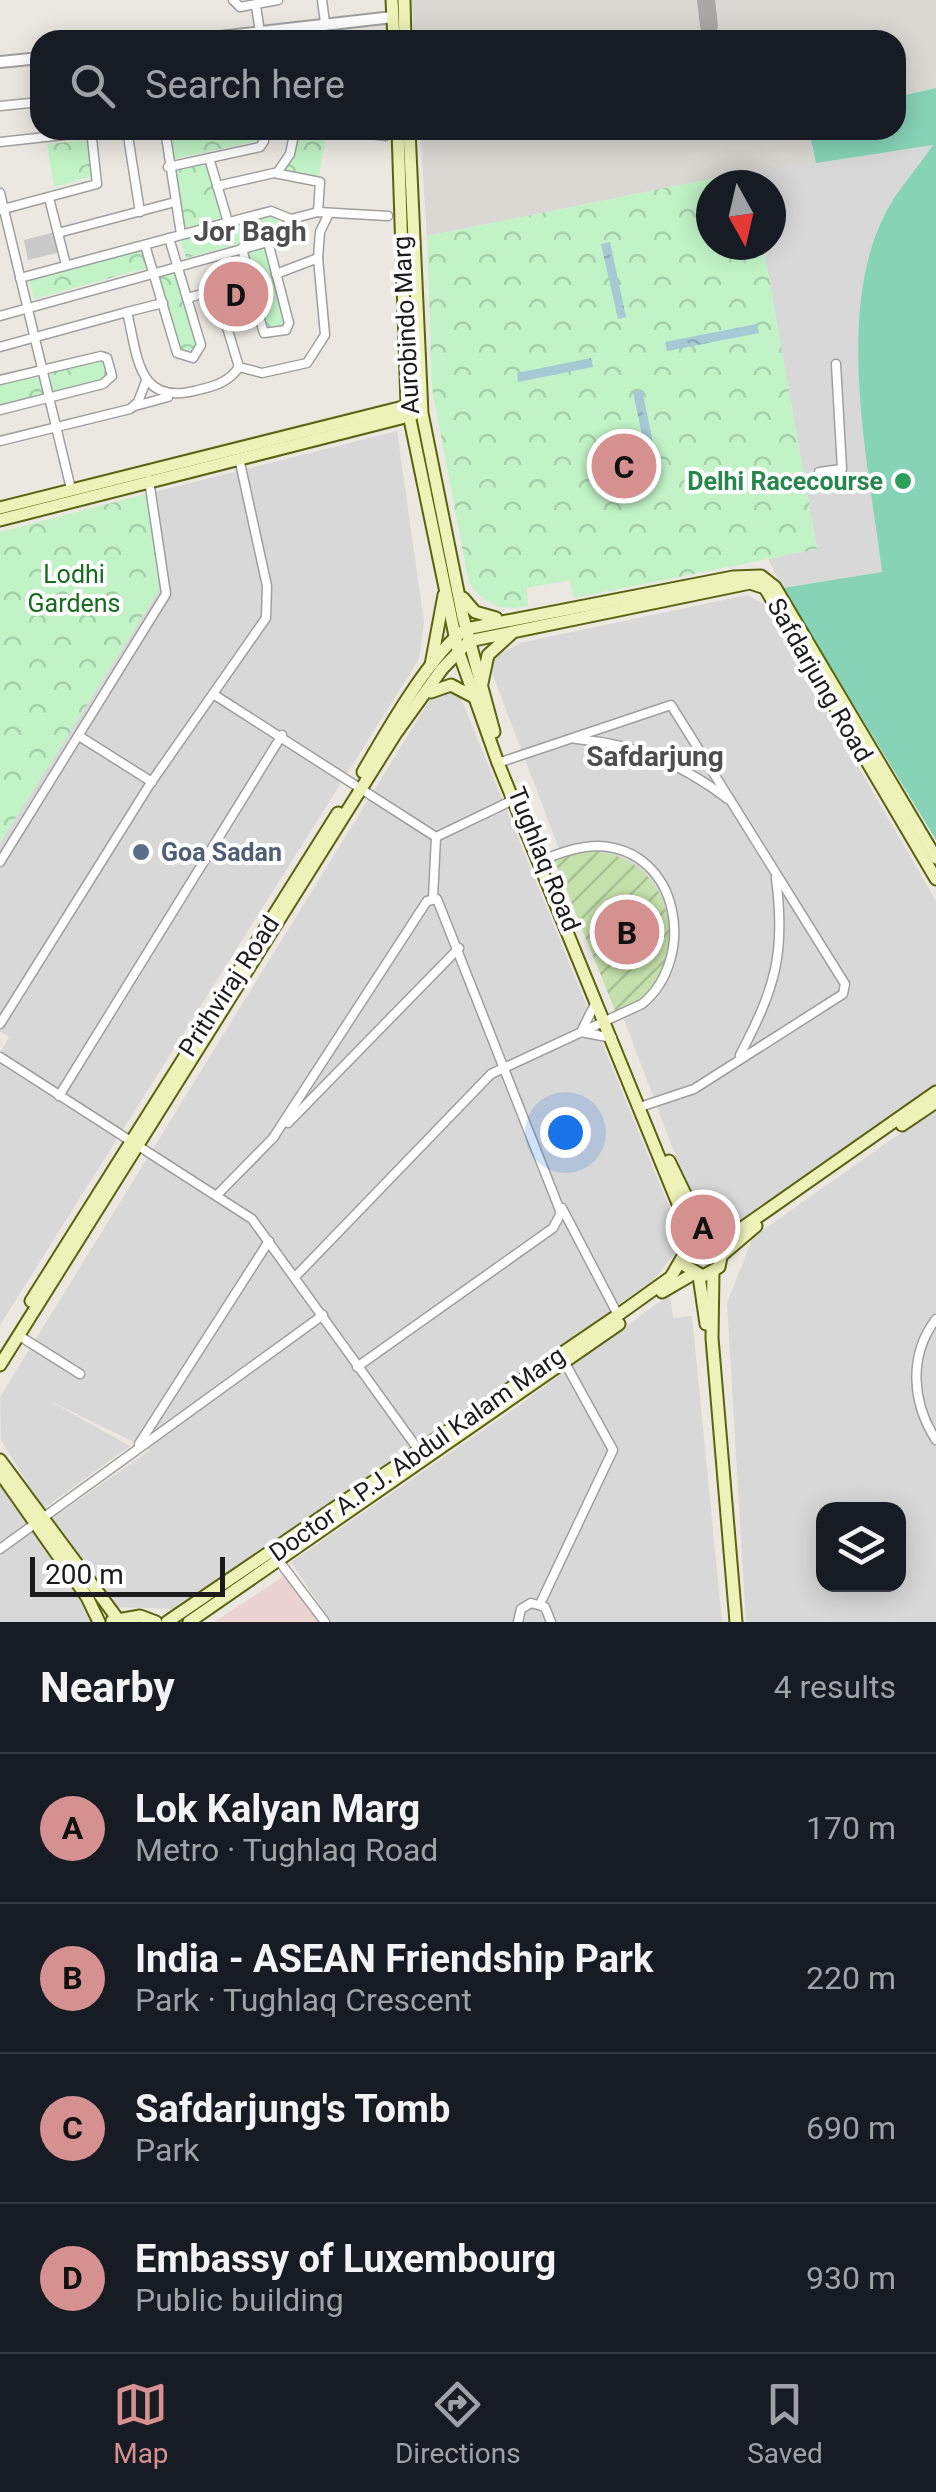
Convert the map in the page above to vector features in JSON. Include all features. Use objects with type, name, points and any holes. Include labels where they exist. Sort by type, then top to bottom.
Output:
[{"type":"main road","points":[[392,0],[394,30]]},
{"type":"main road","points":[[404,0],[405,30]]},
{"type":"main road","name":"Aurobindo Marg","points":[[392,140],[396,260],[415,409],[464,635]]},
{"type":"main road","name":"Aurobindo Marg","points":[[413,140],[415,409]]},
{"type":"main road","points":[[0,520],[415,409]]},
{"type":"main road","points":[[0,508],[415,409]]},
{"type":"main road","name":"Safdarjung Road","points":[[574,613],[748,574],[762,576],[775,586],[936,858]]},
{"type":"main road","name":"Safdarjung Road","points":[[464,635],[750,584],[766,588],[936,879]]},
{"type":"main road","points":[[422,699],[445,684],[477,695],[488,655],[511,625],[475,612],[451,589],[430,670]]},
{"type":"main road","points":[[460,688],[454,655],[464,635]]},
{"type":"main road","name":"Prithviraj Road","points":[[0,1350],[134,1144],[430,670],[464,635]]},
{"type":"main road","name":"Tughlaq Road","points":[[464,635],[477,695],[501,762],[644,1106],[689,1208],[708,1237]]},
{"type":"main road","name":"Prithviraj Road","points":[[360,785],[454,655]]},
{"type":"main road","name":"Tughlaq Road","points":[[454,655],[477,695]]},
{"type":"main road","name":"Tughlaq Road","points":[[501,762],[512,800],[644,1106],[681,1211],[686,1244]]},
{"type":"main road","points":[[667,1284],[686,1244],[742,1228],[936,1092]]},
{"type":"main road","points":[[733,1622],[712,1338],[713,1272],[722,1255],[747,1232],[936,1102]]},
{"type":"main road","name":"Prithviraj Road","points":[[0,1365],[134,1144]]},
{"type":"main road","points":[[708,1237],[722,1255]]},
{"type":"main road","points":[[682,1258],[696,1274],[733,1622]]},
{"type":"main road","points":[[667,1284],[713,1272]]},
{"type":"main road","name":"Doctor A.P.J. Abdul Kalam Marg","points":[[189,1622],[667,1284]]},
{"type":"main road","name":"Doctor A.P.J. Abdul Kalam Marg","points":[[167,1622],[565,1362],[667,1284]]},
{"type":"main road","points":[[0,1460],[99,1622]]},
{"type":"main road","points":[[0,1473],[114,1620],[140,1616],[156,1622]]},
{"type":"street","points":[[234,0],[240,7],[278,0]]},
{"type":"street","points":[[322,0],[325,23]]},
{"type":"street","points":[[256,6],[260,30]]},
{"type":"street","points":[[274,30],[393,17]]},
{"type":"street","points":[[0,60],[30,58]]},
{"type":"street","points":[[0,106],[30,103]]},
{"type":"street","points":[[0,142],[30,138]]},
{"type":"street","points":[[2,210],[98,183],[92,140]]},
{"type":"street","points":[[128,140],[140,212]]},
{"type":"street","points":[[166,140],[181,234]]},
{"type":"street","points":[[168,167],[260,147],[264,140]]},
{"type":"street","points":[[276,173],[290,154],[294,140]]},
{"type":"street","points":[[209,158],[228,222]]},
{"type":"street","points":[[217,186],[276,173],[320,182],[324,212],[318,258],[325,335],[312,359],[262,373],[239,368]]},
{"type":"street","points":[[0,192],[71,489]]},
{"type":"street","points":[[50,198],[66,265]]},
{"type":"street","points":[[58,233],[175,202]]},
{"type":"street","points":[[20,278],[271,211],[291,219],[324,212],[388,216]]},
{"type":"street","points":[[0,316],[268,242],[282,235],[291,219]]},
{"type":"street","points":[[145,245],[177,353],[193,358],[201,344],[170,238]]},
{"type":"street","points":[[242,248],[264,333],[282,332],[289,323],[268,242]]},
{"type":"street","points":[[0,246],[11,244]]},
{"type":"street","points":[[276,274],[318,258]]},
{"type":"street","points":[[187,298],[250,282]]},
{"type":"street","points":[[216,290],[239,368]]},
{"type":"street","points":[[0,348],[163,303]]},
{"type":"street","points":[[128,312],[146,381],[135,406]]},
{"type":"street","points":[[0,380],[101,356],[109,361],[112,376],[108,382],[0,410]]},
{"type":"street","points":[[836,364],[844,482]]},
{"type":"street","points":[[0,441],[219,384],[239,368]]},
{"type":"street","points":[[146,381],[172,396]]},
{"type":"street","points":[[0,1024],[152,782],[260,632],[269,603],[239,458]]},
{"type":"street","points":[[818,472],[842,469]]},
{"type":"street","points":[[0,862],[166,594],[149,480]]},
{"type":"street","points":[[213,694],[436,837]]},
{"type":"street","points":[[501,762],[672,704],[846,990],[694,1089],[644,1106]]},
{"type":"street","points":[[59,1096],[282,735]]},
{"type":"street","points":[[78,736],[152,782]]},
{"type":"street","points":[[570,738],[655,754],[695,774],[731,802]]},
{"type":"street","points":[[436,837],[512,800]]},
{"type":"street","points":[[273,1138],[433,898],[436,837]]},
{"type":"street","points":[[296,1276],[505,1064],[608,1021],[660,989],[669,971],[676,930],[666,890],[640,862],[614,849],[584,847],[541,860]]},
{"type":"street","points":[[738,1058],[766,1004],[780,958],[775,874]]},
{"type":"street","points":[[433,898],[439,902],[459,948],[560,1203],[618,1315]]},
{"type":"street","points":[[218,1194],[459,948]]},
{"type":"street","points":[[581,1032],[596,1002]]},
{"type":"street","points":[[581,1032],[612,1038]]},
{"type":"street","points":[[0,1056],[252,1219],[423,1456]]},
{"type":"street","points":[[358,1367],[553,1228],[560,1203]]},
{"type":"street","points":[[137,1448],[269,1241]]},
{"type":"street","points":[[0,1549],[323,1316]]},
{"type":"street","points":[[936,1319],[925,1334],[916,1388],[918,1406],[936,1440]]},
{"type":"street","points":[[18,1335],[80,1374]]},
{"type":"street","points":[[515,1622],[521,1609],[540,1604],[613,1450],[565,1362]]},
{"type":"street","points":[[280,1561],[325,1622]]},
{"type":"street","points":[[540,1604],[549,1611],[551,1622]]},
{"type":"shaded area","points":[[412,0],[936,0],[936,88],[906,95],[906,30],[414,30]]},
{"type":"shaded area","points":[[421,140],[811,140],[816,163],[758,170],[696,170],[696,182],[427,236]]},
{"type":"shaded area","points":[[934,144],[884,215],[859,389],[882,572],[783,588],[768,559],[817,549],[766,260],[786,260],[786,170],[757,170]]},
{"type":"shaded area","points":[[55,232],[61,252],[28,260],[24,240]]},
{"type":"shaded area","points":[[397,431],[424,622],[419,659],[0,1325],[0,1053],[9,1037],[0,1031],[0,843],[161,587],[146,494]]},
{"type":"shaded area","points":[[747,595],[764,604],[936,901],[936,1085],[734,1226],[710,1222],[697,1212],[491,670],[496,656],[520,643]]},
{"type":"shaded area","points":[[441,690],[454,690],[460,696],[677,1226],[674,1254],[653,1281],[177,1609],[110,1607],[51,1519],[150,1450],[46,1399],[130,1446],[43,1509],[1,1440],[0,1397],[431,698]]},
{"type":"shaded area","points":[[936,1108],[936,1622],[746,1622],[727,1303],[753,1237]]},
{"type":"shaded area","points":[[670,1294],[673,1318],[692,1316],[722,1622],[331,1622],[291,1562],[514,1409]]},
{"type":"shaded area","points":[[0,1481],[90,1609],[91,1622],[0,1622]]},
{"type":"shaded area","points":[[287,1574],[322,1622],[214,1622]]},
{"type":"green space","name":"Delhi Racecourse","points":[[936,88],[936,840],[783,588],[882,572],[860,391],[861,298],[870,254],[885,214],[933,145],[816,163],[811,140],[906,140],[906,95]]},
{"type":"green space","points":[[89,140],[93,176],[54,187],[47,144]]},
{"type":"green space","points":[[170,140],[258,140],[258,141],[174,159]]},
{"type":"green space","points":[[295,140],[325,140],[319,176],[282,171]]},
{"type":"green space","points":[[207,164],[223,218],[185,228],[175,170]]},
{"type":"green space","points":[[696,182],[696,260],[766,260],[817,549],[574,598],[569,580],[527,588],[528,606],[509,608],[488,602],[469,583],[432,389],[427,236]]},
{"type":"green space","points":[[276,212],[281,233],[186,258],[180,238]]},
{"type":"green space","points":[[267,245],[287,325],[266,331],[245,250]]},
{"type":"green space","points":[[142,248],[147,268],[34,299],[29,279]]},
{"type":"green space","points":[[176,271],[196,340],[196,350],[181,354],[158,276]]},
{"type":"green space","points":[[97,360],[106,364],[107,380],[53,394],[50,372]]},
{"type":"green space","points":[[43,378],[45,394],[0,407],[0,385]]},
{"type":"green space","name":"Lodhi Gardens","points":[[146,494],[161,587],[0,843],[0,532]]},
{"type":"green space","points":[[584,850],[620,857],[634,865],[656,887],[668,918],[670,954],[663,977],[646,996],[616,1013],[554,859]]},
{"type":"water","points":[[610,242],[626,317],[618,319],[601,244]]},
{"type":"water","points":[[757,324],[759,333],[667,351],[665,342]]},
{"type":"water","points":[[591,358],[593,367],[518,382],[517,373]]},
{"type":"water","points":[[642,390],[658,466],[649,468],[633,392]]},
{"type":"taxiway","points":[[706,0],[709,26]]},
{"type":"place","name":"Embassy of Luxembourg","points":[[236,294]]},
{"type":"place","name":"Safdarjung's Tomb","points":[[624,466]]},
{"type":"place","name":"Delhi Racecourse","points":[[903,481]]},
{"type":"place","name":"Goa Sadan","points":[[141,852]]},
{"type":"place","name":"India - ASEAN Friendship Park","points":[[627,932]]},
{"type":"place","name":"Lok Kalyan Marg","points":[[703,1227]]},
{"type":"district","name":"Jor Bagh","points":[[250,231]]},
{"type":"district","name":"Safdarjung","points":[[655,756]]}]
